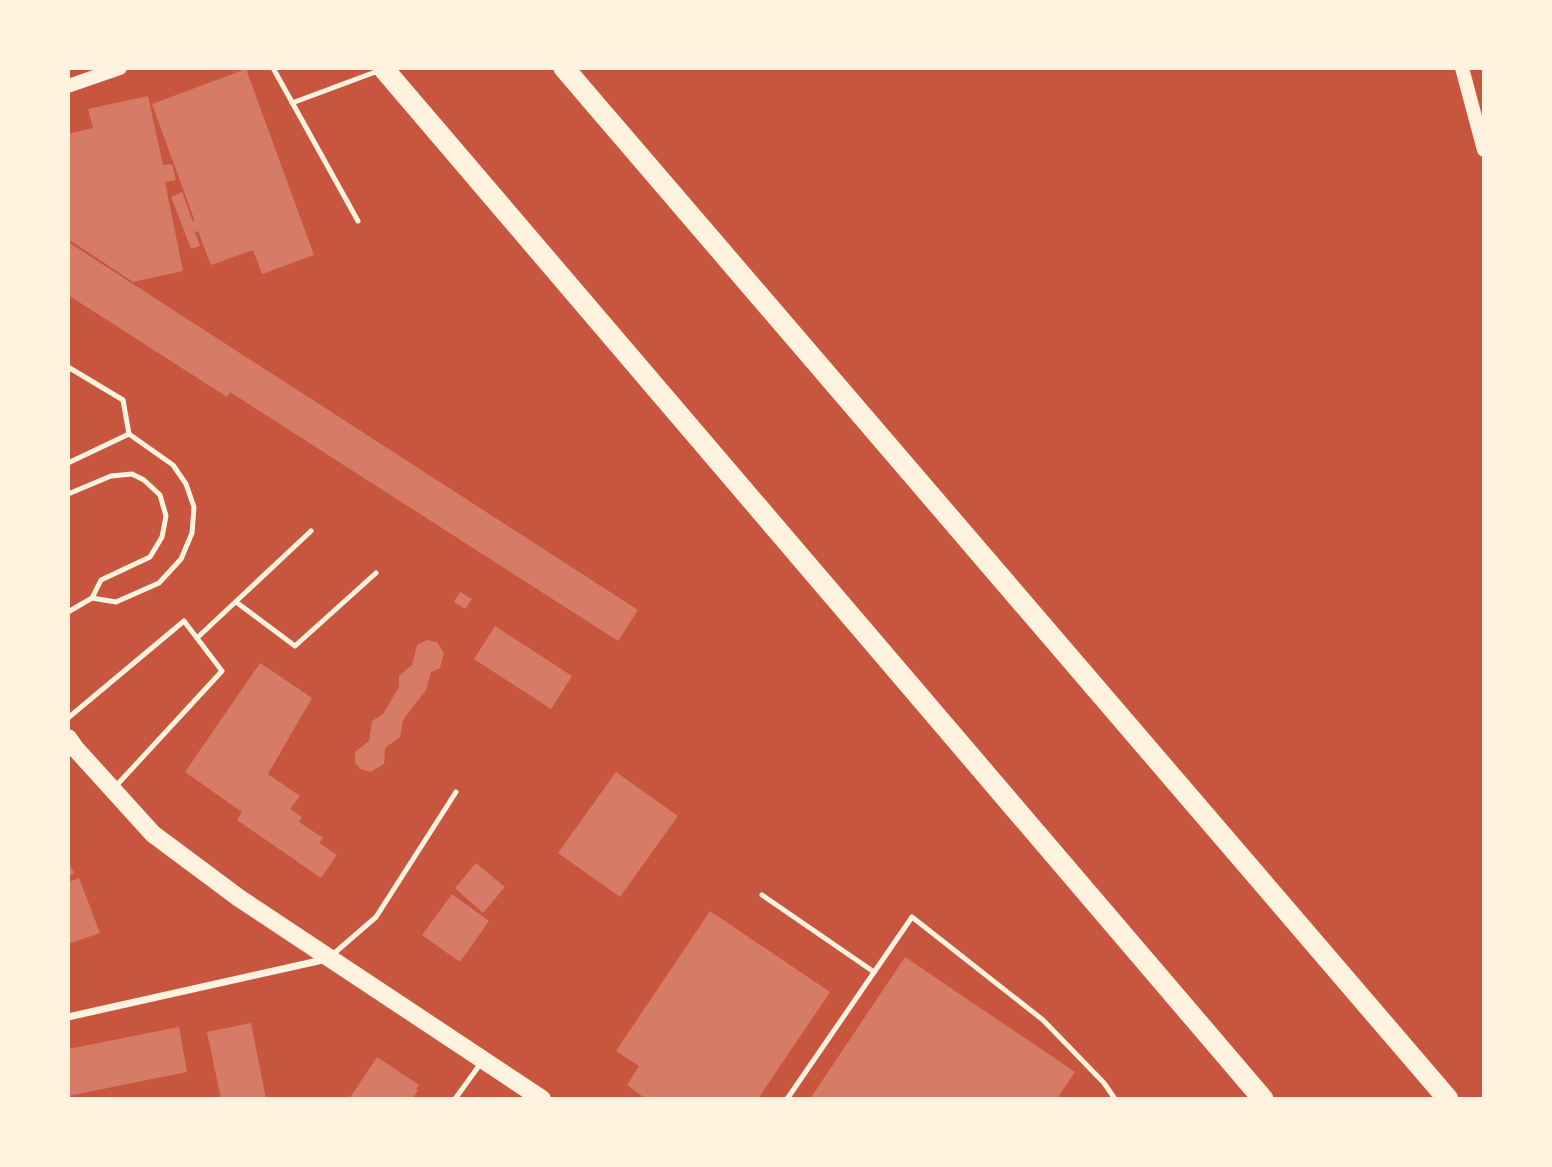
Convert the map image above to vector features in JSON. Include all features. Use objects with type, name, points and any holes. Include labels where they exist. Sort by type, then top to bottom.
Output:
[{"type":"highway","points":[[384,68],[1263,1099]]},
{"type":"highway","points":[[568,73],[1448,1099]]},
{"type":"main road","points":[[68,86],[120,68]]},
{"type":"main road","points":[[1462,68],[1484,149]]},
{"type":"main road","points":[[68,738],[153,834],[239,898],[542,1099]]},
{"type":"street","points":[[68,1017],[328,958]]},
{"type":"lane","points":[[273,68],[358,221]]},
{"type":"lane","points":[[292,103],[384,68]]},
{"type":"lane","points":[[68,367],[123,400],[130,434],[173,466],[186,484],[194,507],[192,533],[181,559],[159,583],[116,603],[92,598]]},
{"type":"lane","points":[[68,463],[130,434]]},
{"type":"lane","points":[[68,494],[111,476],[132,474],[144,480],[160,495],[166,516],[162,537],[150,558],[101,580],[92,598],[68,612]]},
{"type":"lane","points":[[197,638],[311,531]]},
{"type":"lane","points":[[236,602],[295,646],[376,573]]},
{"type":"lane","points":[[68,718],[184,621],[222,671],[113,789]]},
{"type":"lane","points":[[328,958],[376,917],[456,792]]},
{"type":"lane","points":[[762,895],[874,972]]},
{"type":"lane","points":[[788,1099],[912,918],[1043,1020],[1104,1083],[1115,1099]]},
{"type":"lane","points":[[455,1099],[483,1060]]},
{"type":"building","points":[[246,69],[314,255],[262,274],[253,250],[211,265],[198,231],[195,232],[200,246],[191,249],[171,197],[182,192],[193,222],[194,219],[152,104]]},
{"type":"building","points":[[148,96],[163,165],[172,164],[176,180],[165,182],[183,271],[133,282],[68,239],[68,134],[93,128],[88,109]]},
{"type":"building","points":[[68,242],[638,610],[618,641],[230,392],[227,397],[68,295]]},
{"type":"building","points":[[460,592],[472,599],[465,609],[454,602]]},
{"type":"building","points":[[495,626],[572,676],[551,709],[474,659]]},
{"type":"building","points":[[427,640],[437,642],[444,653],[440,668],[431,672],[426,690],[403,720],[400,737],[385,748],[384,764],[370,772],[360,769],[355,763],[355,752],[369,741],[372,721],[383,714],[399,687],[399,676],[412,665],[417,645]]},
{"type":"building","points":[[260,663],[312,698],[268,774],[300,796],[290,809],[302,817],[299,822],[323,838],[319,843],[337,855],[321,878],[237,820],[242,812],[185,772]]},
{"type":"building","points":[[616,772],[678,816],[620,897],[558,853]]},
{"type":"building","points":[[68,859],[74,874],[68,876]]},
{"type":"building","points":[[476,863],[505,887],[483,913],[455,888]]},
{"type":"building","points":[[79,878],[100,933],[68,944],[68,882]]},
{"type":"building","points":[[452,894],[489,921],[460,962],[422,935]]},
{"type":"building","points":[[710,911],[830,992],[758,1099],[646,1099],[627,1085],[639,1066],[616,1051]]},
{"type":"building","points":[[905,957],[1075,1072],[1057,1099],[810,1099]]},
{"type":"building","points":[[251,1023],[266,1099],[221,1099],[207,1032]]},
{"type":"building","points":[[179,1027],[187,1072],[68,1096],[68,1049]]},
{"type":"building","points":[[377,1057],[419,1085],[412,1099],[349,1099]]}]
